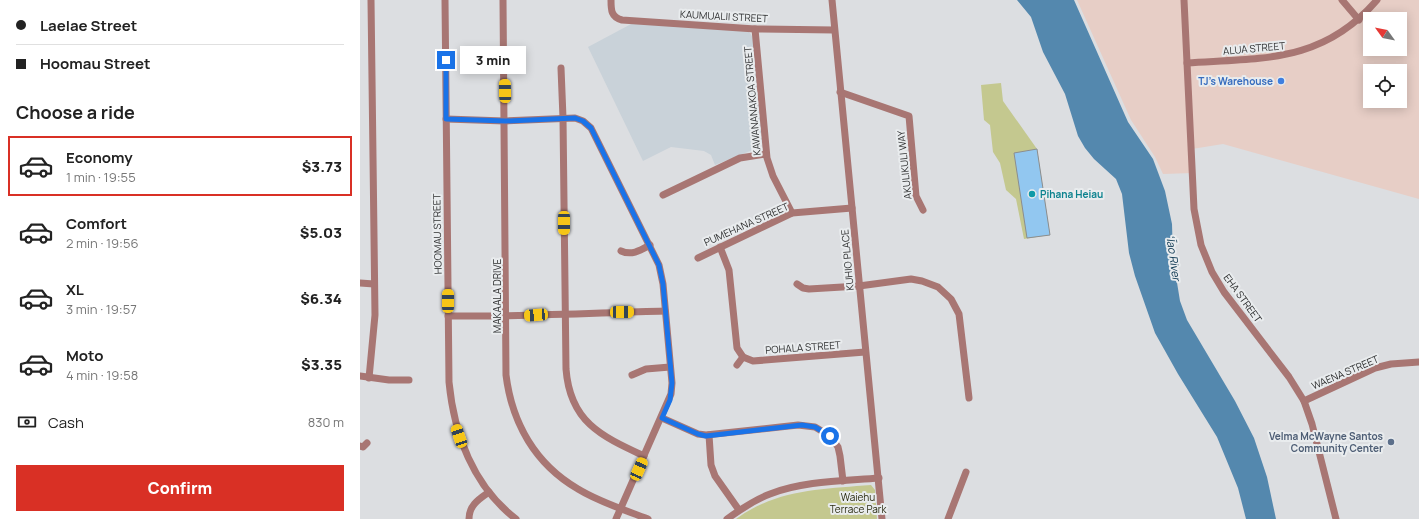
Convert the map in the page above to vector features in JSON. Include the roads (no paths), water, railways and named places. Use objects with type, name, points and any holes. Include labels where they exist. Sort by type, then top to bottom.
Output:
[{"type":"street","points":[[369,378],[374,334],[371,0]]},
{"type":"street","name":"HOOMAU STREET","points":[[445,0],[448,316],[449,382],[451,404],[463,446],[472,466],[489,492],[516,519]]},
{"type":"street","name":"MAKAALA DRIVE","points":[[503,0],[506,121],[506,375],[512,406],[524,435],[542,461],[565,482],[579,490],[648,519]]},
{"type":"street","name":"KAUMUALII STREET","points":[[611,0],[611,10],[614,16],[622,20],[755,29],[834,30]]},
{"type":"street","name":"KUHIO PLACE","points":[[832,0],[882,519]]},
{"type":"street","name":"EHA STREET","points":[[1184,0],[1194,209],[1201,245],[1205,257],[1224,292],[1289,377],[1304,401],[1312,424],[1336,519]]},
{"type":"street","points":[[1342,0],[1359,20]]},
{"type":"street","name":"ALUA STREET","points":[[1187,63],[1257,59],[1288,55],[1328,41],[1359,20],[1377,0]]},
{"type":"street","name":"KAWANANAKOA STREET","points":[[755,29],[766,154],[773,176],[792,213]]},
{"type":"street","points":[[561,68],[566,378],[575,404],[585,420],[598,432],[614,442],[644,456]]},
{"type":"street","name":"AKULIKULI WAY","points":[[840,92],[909,116],[916,196],[923,210]]},
{"type":"street","points":[[446,119],[506,121],[563,118],[580,120],[591,128],[650,245],[661,271],[671,394],[662,418],[616,519]]},
{"type":"street","points":[[663,195],[740,158],[766,154]]},
{"type":"street","name":"PUMEHANA STREET","points":[[698,258],[792,213],[852,208]]},
{"type":"street","points":[[621,251],[634,253],[650,245]]},
{"type":"street","points":[[720,247],[729,270],[737,348],[743,357],[737,365]]},
{"type":"street","points":[[797,284],[803,288],[809,289],[917,280],[933,284],[947,294],[957,308],[961,319],[969,398]]},
{"type":"street","points":[[360,284],[374,284]]},
{"type":"street","points":[[448,316],[507,317],[565,313],[665,311]]},
{"type":"street","name":"POHALA STREET","points":[[743,357],[753,361],[865,352]]},
{"type":"street","name":"WAENA STREET","points":[[1304,401],[1375,368],[1391,364],[1419,362]]},
{"type":"street","points":[[632,375],[646,369],[670,367]]},
{"type":"street","points":[[360,376],[369,378],[408,380]]},
{"type":"street","points":[[662,418],[698,434],[709,435],[798,425],[815,427],[830,436],[838,447],[843,481]]},
{"type":"street","points":[[709,435],[713,473],[739,510]]},
{"type":"street","points":[[948,519],[966,472]]},
{"type":"street","points":[[727,519],[739,510],[764,496],[787,488],[878,478]]},
{"type":"street","points":[[469,519],[473,504],[489,492]]},
{"type":"water","points":[[1017,0],[1074,0],[1128,122],[1153,159],[1165,191],[1172,224],[1173,258],[1180,301],[1187,320],[1235,401],[1254,438],[1267,477],[1276,519],[1246,519],[1238,488],[1217,437],[1178,374],[1155,333],[1135,276],[1129,253],[1122,194],[1116,179],[1094,159],[1078,136],[1065,94],[1043,52],[1031,17]]},
{"type":"place","name":"TJ’s Warehouse","points":[[1281,81]]},
{"type":"place","name":"Pihana Heiau","points":[[1032,194]]},
{"type":"place","name":"Velma McWayne Santos Community Center","points":[[1391,442]]},
{"type":"water label","name":"ʻĪao River","points":[[1174,258]]},
{"type":"park label","name":"Waiehu Terrace Park","points":[[858,502]]}]
